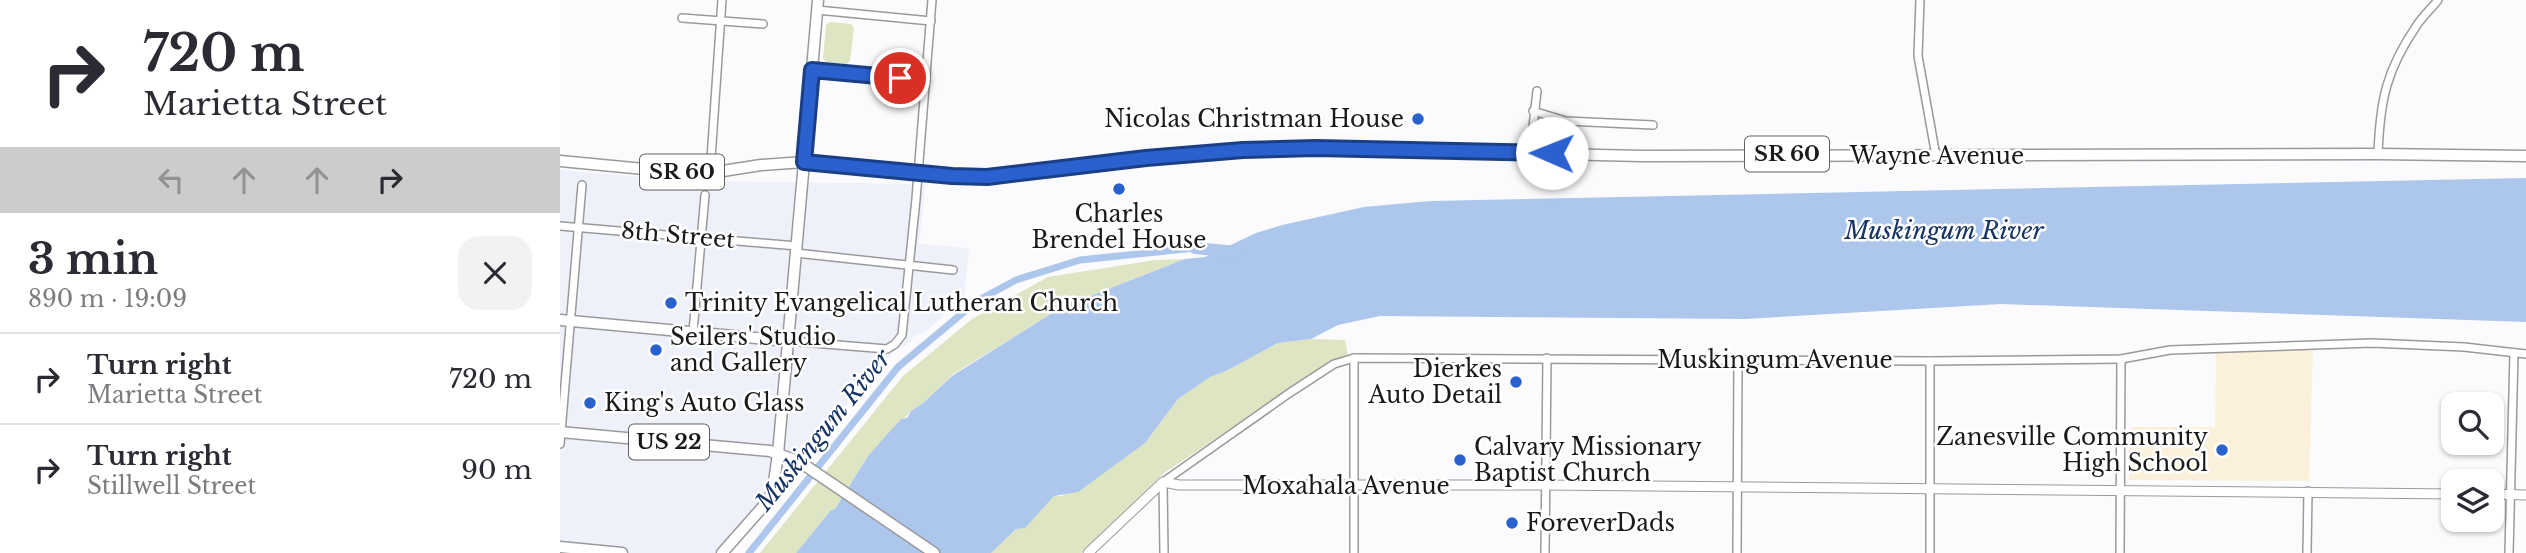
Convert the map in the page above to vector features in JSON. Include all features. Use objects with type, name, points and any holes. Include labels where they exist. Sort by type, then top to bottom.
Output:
[{"type":"main road","points":[[722,553],[768,501],[773,489],[818,5]]},
{"type":"main road","name":"Wayne Avenue","points":[[804,162],[969,177],[1007,176],[1146,158],[1280,149],[1936,156],[2526,156]]},
{"type":"main road","name":"SR 60","points":[[560,161],[665,172],[710,173],[804,162]]},
{"type":"main road","points":[[565,321],[788,341]]},
{"type":"main road","name":"US 22","points":[[560,436],[778,454],[800,462],[934,553]]},
{"type":"main road","points":[[560,547],[622,553]]},
{"type":"street","points":[[710,173],[722,0]]},
{"type":"street","points":[[788,341],[883,349],[895,344],[904,328],[932,0]]},
{"type":"street","points":[[1920,0],[1918,57],[1936,156]]},
{"type":"street","points":[[2378,154],[2379,124],[2389,73],[2419,23],[2438,0]]},
{"type":"street","points":[[818,5],[931,20]]},
{"type":"street","points":[[682,18],[763,24]]},
{"type":"street","points":[[812,70],[926,80]]},
{"type":"street","points":[[1530,153],[1537,91]]},
{"type":"street","points":[[1533,111],[1566,121],[1653,125]]},
{"type":"street","points":[[560,436],[565,321],[582,185]]},
{"type":"street","points":[[694,332],[705,195]]},
{"type":"street","name":"8th Street","points":[[560,226],[702,237],[953,270]]},
{"type":"street","name":"Muskingum Avenue","points":[[1088,553],[1163,482],[1334,364],[1354,358],[1930,361],[2121,359],[2170,350],[2372,343],[2465,347],[2526,354]]},
{"type":"street","points":[[2508,553],[2514,353]]},
{"type":"street","points":[[1354,358],[1354,553]]},
{"type":"street","points":[[1545,553],[1546,358]]},
{"type":"street","points":[[1737,553],[1738,359]]},
{"type":"street","points":[[2120,553],[2121,359]]},
{"type":"street","points":[[1930,361],[1930,553]]},
{"type":"street","points":[[1163,482],[1164,553]]},
{"type":"street","name":"Moxahala Avenue","points":[[1163,482],[1179,485],[1546,485],[2441,494]]},
{"type":"street","points":[[2307,553],[2308,491]]},
{"type":"street","points":[[2504,494],[2526,495]]},
{"type":"shaded area","points":[[560,170],[690,181],[925,184],[919,244],[969,248],[964,296],[929,329],[920,335],[916,334],[906,346],[897,349],[848,399],[846,410],[834,427],[816,443],[811,453],[813,456],[797,471],[776,501],[730,553],[560,553]]},
{"type":"shaded area","points":[[2313,349],[2309,481],[2129,480],[2130,427],[2215,427],[2216,353]]},
{"type":"green space","points":[[830,22],[851,24],[854,28],[850,61],[847,64],[826,62],[823,59],[826,25]]},
{"type":"green space","points":[[1185,259],[1062,307],[952,375],[911,411],[868,456],[835,509],[831,510],[796,553],[760,553],[903,376],[972,319],[1048,277],[1155,260]]},
{"type":"green space","points":[[1311,339],[1345,340],[1348,356],[1328,364],[1164,473],[1081,553],[991,553],[1016,529],[1025,527],[1054,496],[1062,496],[1145,443],[1178,399],[1210,377],[1278,343]]},
{"type":"water","points":[[2526,178],[2526,322],[2001,304],[1746,319],[1380,316],[1338,325],[1311,339],[1278,343],[1210,377],[1178,399],[1145,443],[1078,492],[1054,496],[1025,528],[1016,529],[991,553],[796,553],[831,510],[835,509],[868,456],[901,419],[907,418],[911,411],[952,376],[1062,307],[1185,259],[1205,257],[1256,233],[1364,207],[1430,201]]},
{"type":"waterway","name":"Muskingum River","points":[[749,553],[898,367],[977,301],[1016,280],[1080,260],[1195,248]]},
{"type":"waterway","name":"Muskingum River","points":[[1195,248],[1236,252]]},
{"type":"place","name":"Nicolas Christman House","points":[[1418,119]]},
{"type":"place","name":"Charles Brendel House","points":[[1119,189]]},
{"type":"place","name":"Trinity Evangelical Lutheran Church","points":[[671,303]]},
{"type":"place","name":"Seilers' Studio and Gallery","points":[[656,350]]},
{"type":"place","name":"Dierkes Auto Detail","points":[[1516,382]]},
{"type":"place","name":"King's Auto Glass","points":[[590,403]]},
{"type":"place","name":"Zanesville Community High School","points":[[2222,450]]},
{"type":"place","name":"Calvary Missionary Baptist Church","points":[[1460,460]]},
{"type":"place","name":"ForeverDads","points":[[1512,523]]},
{"type":"route","points":[[900,78],[812,70],[804,162],[987,177],[1146,158],[1243,150],[1316,148],[1552,153]]}]
